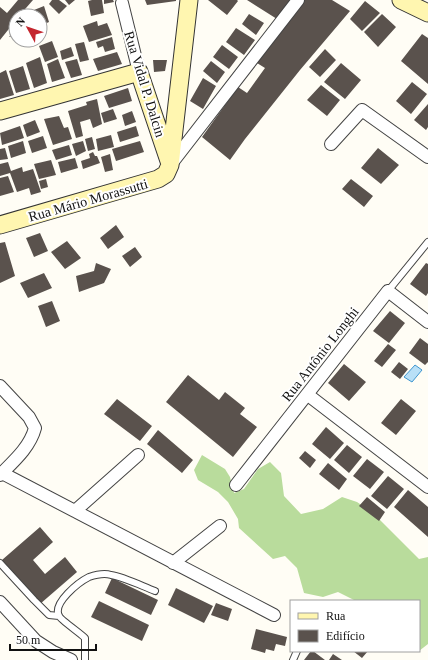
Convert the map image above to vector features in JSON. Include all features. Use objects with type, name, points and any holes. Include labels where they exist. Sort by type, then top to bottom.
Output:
[{"type":"main road","points":[[170,165],[189,0]]},
{"type":"main road","points":[[401,0],[428,12]]},
{"type":"main road","points":[[0,111],[139,72]]},
{"type":"main road","name":"Rua Vidal P. Dalcin","points":[[139,72],[170,165]]},
{"type":"main road","name":"Rua Mário Morassutti","points":[[0,225],[158,179],[166,174],[170,165]]},
{"type":"street","points":[[170,165],[298,0]]},
{"type":"street","name":"Rua Vidal P. Dalcin","points":[[122,3],[139,72]]},
{"type":"street","points":[[331,144],[362,110],[428,157]]},
{"type":"street","points":[[388,291],[428,322]]},
{"type":"street","name":"Rua Antônio Longhi","points":[[236,485],[388,291]]},
{"type":"street","points":[[0,386],[29,417],[35,428],[32,438],[24,450],[1,474],[274,615]]},
{"type":"street","points":[[308,395],[428,487]]},
{"type":"street","points":[[75,511],[138,455]]},
{"type":"street","points":[[174,563],[220,526]]},
{"type":"street","points":[[0,602],[36,641],[71,660]]},
{"type":"lane","name":"Rua Antônio Longhi","points":[[388,291],[428,242]]},
{"type":"lane","points":[[0,563],[49,615],[59,616],[85,638],[85,660]]},
{"type":"lane","points":[[59,616],[58,609],[62,600],[90,577],[111,574],[155,591]]},
{"type":"green space","points":[[202,455],[225,469],[230,477],[234,493],[244,489],[258,469],[270,462],[281,473],[284,496],[301,514],[323,509],[342,497],[357,502],[373,513],[419,559],[428,557],[428,644],[420,650],[420,600],[354,600],[338,592],[323,597],[304,593],[297,568],[285,556],[273,559],[239,528],[238,519],[228,502],[218,492],[198,480],[194,470]]},
{"type":"water","points":[[415,365],[422,370],[412,382],[404,377]]},
{"type":"building","points":[[18,0],[33,0],[26,8],[11,8]]},
{"type":"building","points":[[52,0],[59,0],[67,6],[59,14],[49,4]]},
{"type":"building","points":[[65,0],[75,0],[69,5]]},
{"type":"building","points":[[102,0],[104,13],[91,16],[88,1]]},
{"type":"building","points":[[104,0],[113,0],[114,2],[104,4]]},
{"type":"building","points":[[145,0],[176,0],[176,1],[147,5]]},
{"type":"building","points":[[208,0],[237,0],[238,1],[227,15]]},
{"type":"building","points":[[247,0],[291,0],[277,19]]},
{"type":"building","points":[[304,0],[332,0],[350,11],[300,70],[230,160],[202,137],[238,87],[247,93],[265,68],[257,63]]},
{"type":"building","points":[[365,1],[380,13],[362,31],[350,19]]},
{"type":"building","points":[[0,7],[7,13],[8,12],[8,30],[0,40]]},
{"type":"building","points":[[249,14],[264,23],[256,35],[242,24]]},
{"type":"building","points":[[382,14],[396,27],[378,47],[364,32]]},
{"type":"building","points":[[97,21],[98,26],[107,23],[112,35],[89,42],[83,26]]},
{"type":"building","points":[[236,28],[255,40],[244,55],[226,42]]},
{"type":"building","points":[[422,34],[428,38],[428,84],[401,61]]},
{"type":"building","points":[[112,37],[115,49],[105,52],[103,46],[98,48],[96,42]]},
{"type":"building","points":[[52,41],[58,57],[45,62],[40,48],[48,48],[48,43]]},
{"type":"building","points":[[84,42],[89,60],[80,62],[75,44]]},
{"type":"building","points":[[222,45],[238,57],[229,69],[213,57]]},
{"type":"building","points":[[71,47],[74,56],[62,60],[60,51]]},
{"type":"building","points":[[325,49],[336,60],[320,77],[309,67]]},
{"type":"building","points":[[117,52],[122,64],[98,71],[93,59]]},
{"type":"building","points":[[40,57],[47,83],[34,88],[26,63]]},
{"type":"building","points":[[58,59],[65,78],[52,82],[47,64]]},
{"type":"building","points":[[77,59],[82,75],[71,78],[65,62]]},
{"type":"building","points":[[153,60],[167,60],[165,71],[154,72]]},
{"type":"building","points":[[211,61],[225,72],[217,83],[203,71]]},
{"type":"building","points":[[341,63],[361,80],[345,99],[324,82]]},
{"type":"building","points":[[23,66],[30,89],[16,93],[9,71]]},
{"type":"building","points":[[6,70],[14,95],[0,99],[0,73]]},
{"type":"building","points":[[203,78],[216,86],[203,109],[190,101]]},
{"type":"building","points":[[412,82],[427,94],[411,114],[396,101]]},
{"type":"building","points":[[321,85],[340,100],[327,116],[307,100]]},
{"type":"building","points":[[128,88],[132,101],[109,108],[104,96]]},
{"type":"building","points":[[97,99],[102,124],[93,128],[90,119],[80,122],[83,136],[76,138],[68,111],[87,105],[86,102]]},
{"type":"building","points":[[428,104],[428,127],[426,130],[414,120]]},
{"type":"building","points":[[113,109],[117,119],[104,123],[101,113]]},
{"type":"building","points":[[132,111],[136,122],[125,126],[122,115]]},
{"type":"building","points":[[59,116],[64,128],[68,127],[72,139],[53,145],[44,119]]},
{"type":"building","points":[[35,120],[40,132],[27,137],[23,125]]},
{"type":"building","points":[[20,126],[24,138],[2,145],[0,133]]},
{"type":"building","points":[[136,126],[139,136],[120,142],[117,132]]},
{"type":"building","points":[[111,135],[114,147],[98,151],[96,139]]},
{"type":"building","points":[[43,136],[47,148],[32,153],[28,141]]},
{"type":"building","points":[[92,137],[95,149],[88,151],[85,139]]},
{"type":"building","points":[[23,141],[26,153],[11,158],[8,146]]},
{"type":"building","points":[[83,141],[86,151],[76,156],[72,144]]},
{"type":"building","points":[[140,141],[144,152],[116,161],[112,149]]},
{"type":"building","points":[[69,145],[72,155],[56,160],[52,150]]},
{"type":"building","points":[[5,148],[8,159],[0,160],[0,149]]},
{"type":"building","points":[[378,148],[399,165],[381,184],[361,168]]},
{"type":"building","points":[[93,152],[95,156],[97,156],[100,163],[83,169],[81,161],[90,158],[89,154]]},
{"type":"building","points":[[110,154],[113,170],[105,172],[101,157]]},
{"type":"building","points":[[75,158],[78,168],[61,173],[58,162]]},
{"type":"building","points":[[51,160],[56,175],[39,179],[34,164]]},
{"type":"building","points":[[8,162],[11,171],[22,167],[23,172],[33,169],[41,192],[31,195],[29,188],[17,192],[10,173],[0,176],[0,164]]},
{"type":"building","points":[[8,176],[14,192],[0,196],[0,178]]},
{"type":"building","points":[[46,179],[48,187],[41,189],[39,181]]},
{"type":"building","points":[[351,179],[373,196],[364,207],[342,189]]},
{"type":"building","points":[[116,225],[124,237],[108,249],[100,238]]},
{"type":"building","points":[[40,233],[48,251],[34,257],[26,238]]},
{"type":"building","points":[[67,241],[81,258],[65,269],[51,252]]},
{"type":"building","points":[[5,242],[15,276],[0,283],[0,243]]},
{"type":"building","points":[[135,247],[142,257],[130,267],[122,256]]},
{"type":"building","points":[[96,263],[111,269],[104,283],[79,292],[76,276],[94,271]]},
{"type":"building","points":[[426,263],[428,264],[428,293],[426,296],[410,284]]},
{"type":"building","points":[[44,273],[52,288],[28,298],[20,283]]},
{"type":"building","points":[[52,301],[60,321],[46,327],[38,306]]},
{"type":"building","points":[[390,311],[405,323],[389,343],[373,331]]},
{"type":"building","points":[[420,338],[428,344],[428,362],[425,365],[409,353]]},
{"type":"building","points":[[388,344],[396,350],[382,367],[374,361]]},
{"type":"building","points":[[399,362],[408,369],[400,379],[391,372]]},
{"type":"building","points":[[344,364],[366,382],[349,401],[328,383]]},
{"type":"building","points":[[188,375],[219,400],[225,392],[245,408],[240,414],[257,427],[233,457],[166,402]]},
{"type":"building","points":[[117,399],[152,426],[140,441],[104,414]]},
{"type":"building","points":[[401,399],[416,411],[396,435],[381,423]]},
{"type":"building","points":[[326,427],[344,443],[330,459],[312,444]]},
{"type":"building","points":[[158,430],[193,460],[182,473],[147,444]]},
{"type":"building","points":[[347,445],[362,457],[349,473],[334,460]]},
{"type":"building","points":[[305,451],[316,460],[310,468],[299,458]]},
{"type":"building","points":[[367,459],[384,472],[370,489],[353,476]]},
{"type":"building","points":[[328,463],[347,479],[339,490],[319,474]]},
{"type":"building","points":[[388,476],[404,489],[387,509],[371,496]]},
{"type":"building","points":[[408,490],[428,507],[428,537],[394,507]]},
{"type":"building","points":[[367,497],[385,512],[379,521],[359,506]]},
{"type":"building","points":[[40,527],[53,542],[33,560],[45,574],[65,557],[77,572],[40,604],[2,560]]},
{"type":"building","points":[[112,578],[158,600],[151,615],[105,593]]},
{"type":"building","points":[[176,588],[213,606],[204,623],[168,605]]},
{"type":"building","points":[[99,601],[149,625],[142,641],[91,617]]},
{"type":"building","points":[[216,603],[232,609],[228,621],[211,615]]},
{"type":"building","points":[[256,629],[287,637],[285,646],[276,644],[274,651],[266,649],[265,653],[251,649]]},
{"type":"building","points":[[310,652],[314,652],[325,660],[304,660]]},
{"type":"building","points":[[354,652],[367,652],[362,658]]},
{"type":"building","points":[[333,654],[342,660],[329,660]]}]
